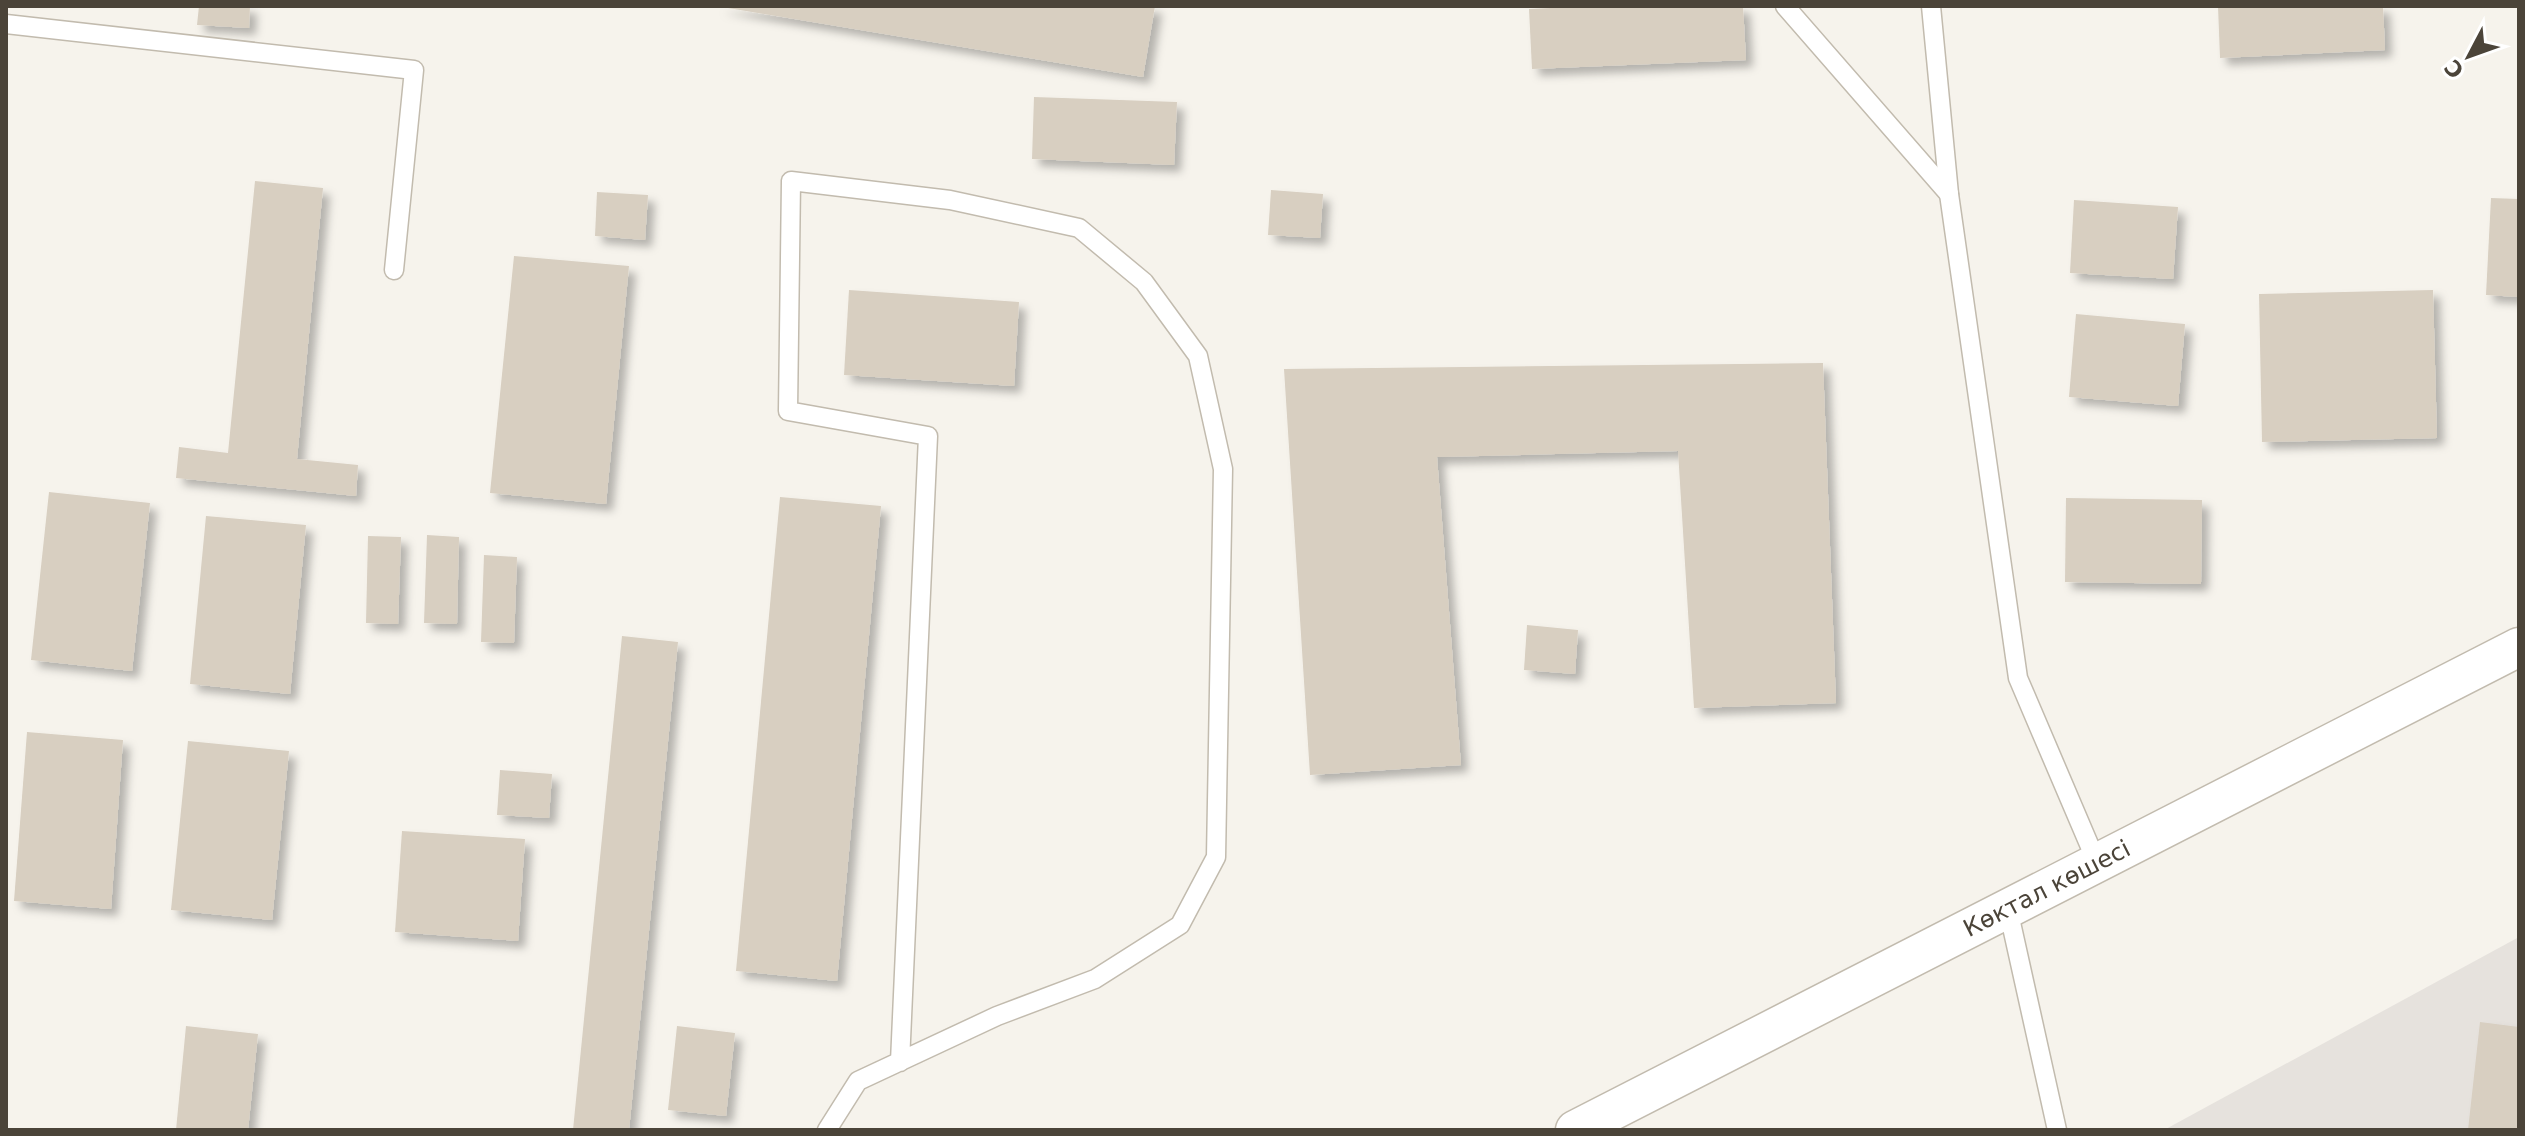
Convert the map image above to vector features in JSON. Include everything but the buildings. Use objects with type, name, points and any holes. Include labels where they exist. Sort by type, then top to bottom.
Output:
[{"type":"street","name":"Көктал көшесі","points":[[1575,1130],[2519,647]]},
{"type":"lane","points":[[1785,6],[1949,194]]},
{"type":"lane","points":[[1931,6],[1949,194],[2018,678],[2097,863]]},
{"type":"lane","points":[[6,24],[414,70],[394,270]]},
{"type":"lane","points":[[827,1130],[858,1081],[900,1062],[997,1016],[1095,979],[1180,925],[1216,857],[1223,469],[1198,356],[1144,282],[1079,228],[950,200],[791,181],[788,411],[928,436],[900,1062]]},
{"type":"lane","points":[[2008,909],[2057,1130]]},
{"type":"shaded area","points":[[2519,937],[2519,1130],[2164,1130]]}]
